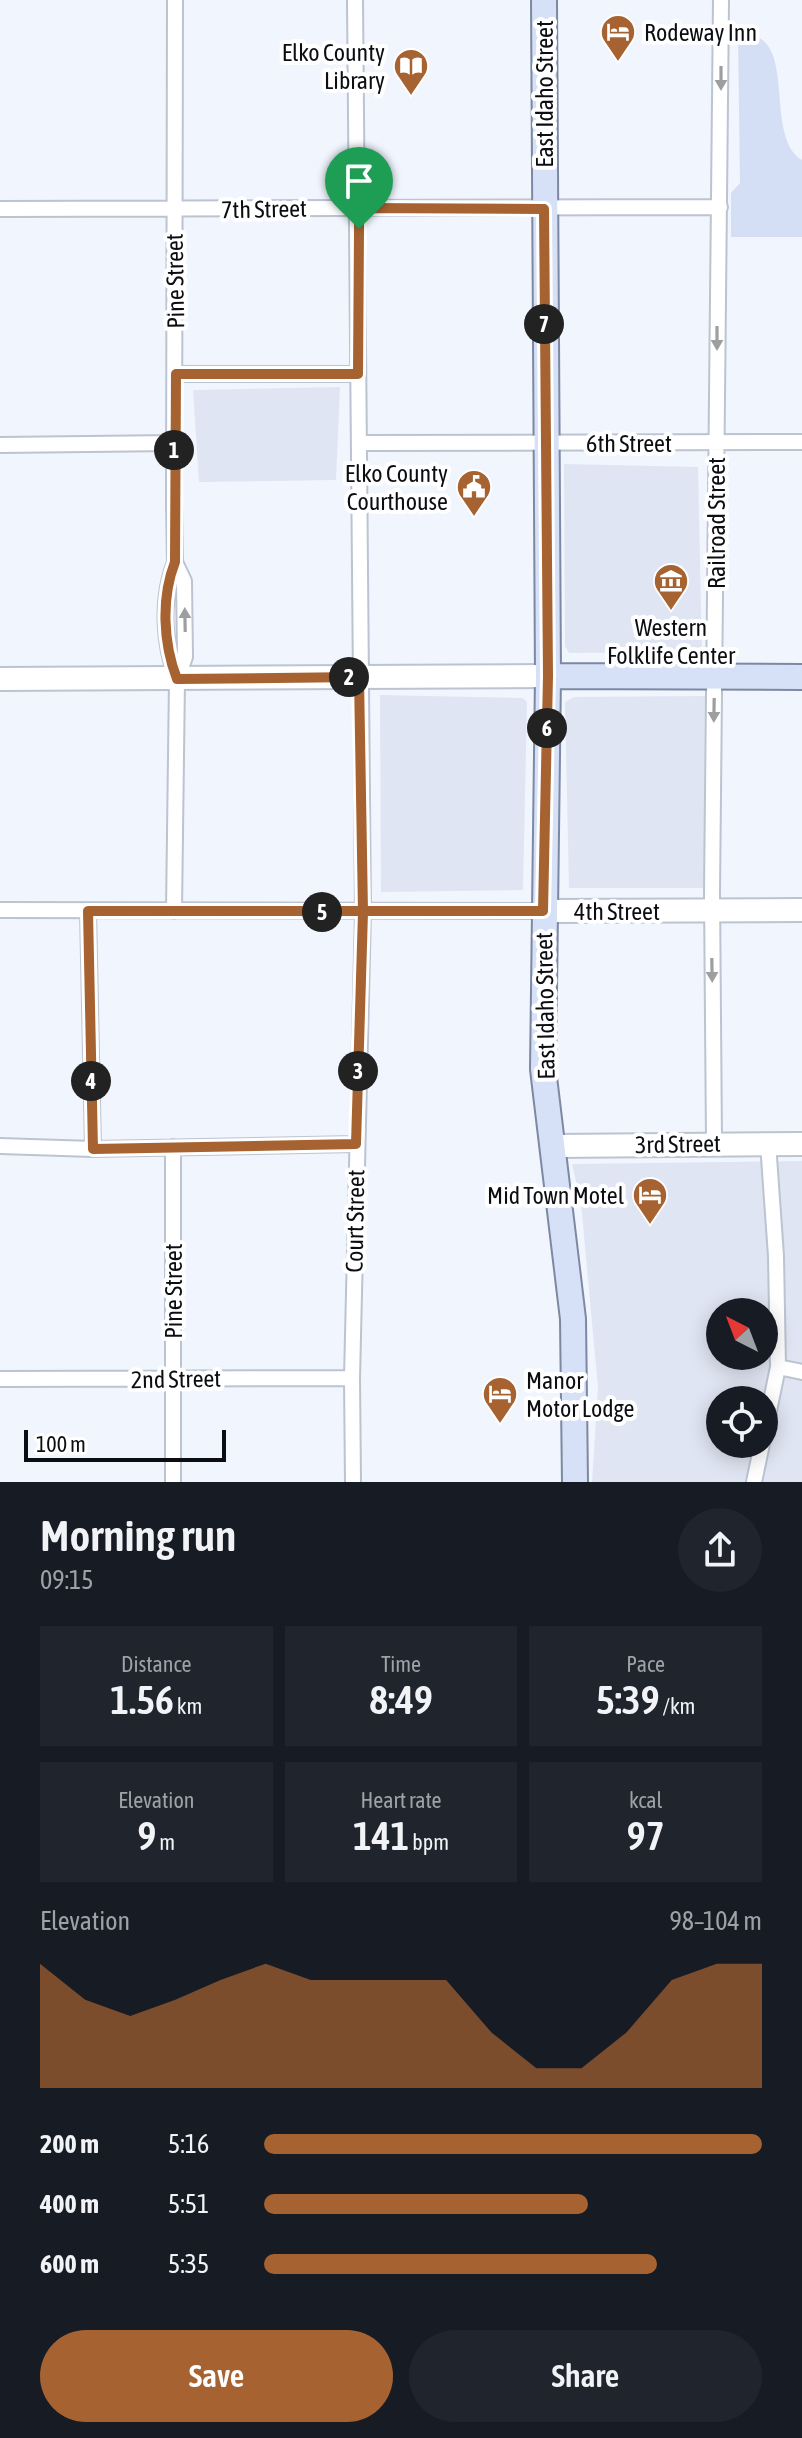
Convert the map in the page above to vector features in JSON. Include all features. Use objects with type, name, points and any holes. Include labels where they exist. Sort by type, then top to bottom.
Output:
[{"type":"main road","name":"East Idaho Street","points":[[544,0],[548,676],[543,1069],[573,1319],[575,1482]]},
{"type":"main road","points":[[0,679],[802,677]]},
{"type":"main road","name":"4th Street","points":[[543,911],[802,910]]},
{"type":"main road","name":"3rd Street","points":[[553,1146],[802,1144]]},
{"type":"street","name":"Pine Street","points":[[174,911],[177,679],[185,657],[184,581],[175,562],[175,0]]},
{"type":"street","name":"Court Street","points":[[353,1482],[356,1144],[363,912],[355,0]]},
{"type":"street","name":"Railroad Street","points":[[714,1143],[712,911],[721,0]]},
{"type":"street","name":"7th Street","points":[[0,209],[720,207]]},
{"type":"street","points":[[176,374],[358,374]]},
{"type":"street","name":"6th Street","points":[[360,443],[802,442]]},
{"type":"street","points":[[0,445],[174,443]]},
{"type":"street","name":"4th Street","points":[[0,910],[543,911]]},
{"type":"street","points":[[88,911],[93,1149]]},
{"type":"street","points":[[768,1143],[777,1298]]},
{"type":"street","points":[[0,1146],[93,1149],[356,1144]]},
{"type":"street","name":"Pine Street","points":[[173,1147],[173,1482]]},
{"type":"street","points":[[778,1367],[802,1372]]},
{"type":"street","name":"2nd Street","points":[[0,1379],[352,1378]]},
{"type":"street","points":[[754,1482],[759,1458]]},
{"type":"shaded area","points":[[738,35],[757,37],[769,48],[776,64],[784,129],[790,147],[802,160],[802,237],[731,237],[731,193],[740,183]]},
{"type":"shaded area","points":[[340,387],[336,480],[199,482],[193,390]]},
{"type":"shaded area","points":[[564,464],[698,467],[702,652],[569,653],[565,646]]},
{"type":"shaded area","points":[[380,695],[523,698],[527,702],[523,890],[381,892]]},
{"type":"shaded area","points":[[705,696],[704,888],[569,888],[565,702],[574,697]]},
{"type":"shaded area","points":[[802,1161],[802,1482],[592,1482],[598,1388],[581,1203],[572,1164]]},
{"type":"place","name":"Rodeway Inn","points":[[618,63]]},
{"type":"place","name":"Elko County Library","points":[[411,97]]},
{"type":"place","name":"Elko County Courthouse","points":[[474,518]]},
{"type":"place","name":"Western Folklife Center","points":[[671,612]]},
{"type":"place","name":"Mid Town Motel","points":[[650,1226]]},
{"type":"place","name":"Manor Motor Lodge","points":[[500,1425]]},
{"type":"route","points":[[359,229],[358,374],[176,374],[175,562],[167,582],[166,650],[177,679],[359,677],[363,912],[356,1144],[93,1149],[88,911],[363,912],[543,911],[548,676],[544,209],[359,208],[359,229]]}]
